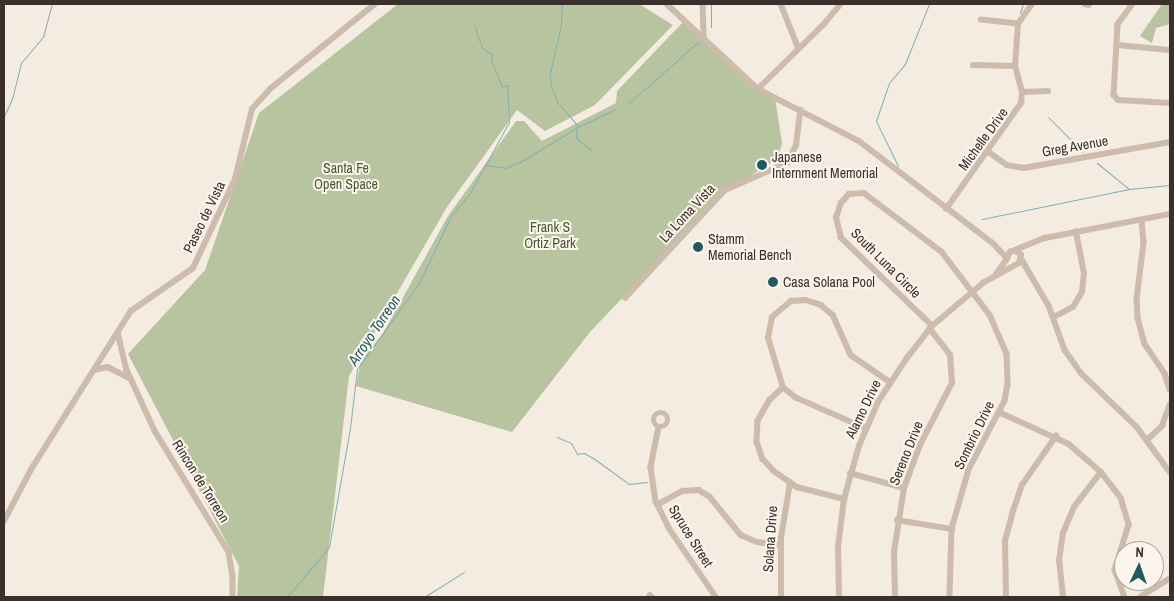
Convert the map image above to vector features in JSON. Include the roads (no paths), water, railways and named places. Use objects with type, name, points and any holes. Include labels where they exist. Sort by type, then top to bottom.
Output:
[{"type":"street","name":"Paseo de Vista","points":[[4,521],[32,468],[131,311],[147,297],[170,285],[193,268],[236,179],[252,110],[285,76],[376,4]]},
{"type":"street","points":[[667,4],[758,89],[859,141],[946,210],[993,242],[1013,251],[1021,258],[1054,317],[1065,350],[1082,374],[1147,440],[1170,472]]},
{"type":"street","points":[[704,4],[704,40]]},
{"type":"street","points":[[781,4],[799,49]]},
{"type":"street","points":[[758,89],[841,4]]},
{"type":"street","points":[[982,20],[1018,24],[1032,4]]},
{"type":"street","points":[[1133,4],[1118,25],[1114,95],[1118,100],[1170,103]]},
{"type":"street","name":"Michelle Drive","points":[[946,210],[1019,111],[1022,92],[1016,66],[1018,24]]},
{"type":"street","points":[[1117,45],[1170,50]]},
{"type":"street","points":[[973,65],[1016,66]]},
{"type":"street","points":[[1022,92],[1048,91]]},
{"type":"street","name":"La Loma Vista","points":[[624,298],[725,190],[787,163],[796,145],[800,110]]},
{"type":"street","name":"Greg Avenue","points":[[989,152],[1007,165],[1024,168],[1170,142]]},
{"type":"street","name":"South Luna Circle","points":[[931,328],[839,234],[837,213],[849,194],[860,192],[942,252],[972,290]]},
{"type":"street","points":[[1013,251],[1045,238],[1170,214]]},
{"type":"street","points":[[1142,220],[1144,243],[1137,303],[1139,324],[1145,344],[1165,374],[1170,389]]},
{"type":"street","points":[[1054,317],[1073,307],[1082,292],[1084,274],[1076,232]]},
{"type":"street","points":[[993,242],[1007,258],[1030,275]]},
{"type":"street","points":[[1015,264],[1028,246]]},
{"type":"street","name":"Alamo Drive","points":[[996,274],[1013,251]]},
{"type":"street","name":"Alamo Drive","points":[[839,597],[838,547],[844,499],[850,473],[866,428],[890,382],[931,328],[972,290],[1015,264]]},
{"type":"street","name":"Sombrio Drive","points":[[950,597],[952,529],[969,470],[1001,413],[1008,384],[1007,354],[993,320],[972,290]]},
{"type":"street","points":[[866,428],[796,398],[783,388],[769,342],[770,322],[786,303],[811,300],[830,312],[855,359],[890,382]]},
{"type":"street","name":"Sereno Drive","points":[[895,597],[894,552],[897,520],[904,488],[920,445],[952,383],[950,355],[931,328]]},
{"type":"street","name":"Rincon de Torreon","points":[[118,332],[133,381],[168,453],[228,552],[233,576],[233,597]]},
{"type":"street","points":[[94,370],[108,367],[133,381]]},
{"type":"street","points":[[783,388],[763,410],[756,435],[766,463],[790,484],[811,492],[844,499]]},
{"type":"street","points":[[1147,440],[1162,426],[1170,404]]},
{"type":"street","points":[[1001,413],[1056,436],[1101,472],[1123,502],[1129,519],[1128,535],[1116,565],[1118,584],[1125,597]]},
{"type":"street","name":"Spruce Street","points":[[659,426],[651,467],[657,505],[669,528],[716,597]]},
{"type":"street","points":[[1006,597],[1005,541],[1013,511],[1022,485],[1056,436]]},
{"type":"street","points":[[1063,597],[1059,561],[1063,534],[1074,507],[1101,472]]},
{"type":"street","points":[[850,473],[904,488]]},
{"type":"street","name":"Solana Drive","points":[[781,597],[780,545],[790,484]]},
{"type":"street","points":[[657,505],[682,491],[699,490],[710,497],[741,534],[757,542],[780,545]]},
{"type":"street","points":[[897,520],[952,529]]},
{"type":"street","points":[[1140,597],[1170,578]]},
{"type":"waterway","points":[[4,116],[12,99],[21,63],[43,37],[52,4]]},
{"type":"waterway","points":[[562,4],[561,25],[550,73],[551,86],[558,103],[577,125],[576,138],[591,150]]},
{"type":"waterway","points":[[711,4],[711,27]]},
{"type":"waterway","points":[[898,166],[876,121],[889,83],[905,64],[929,4]]},
{"type":"waterway","points":[[1020,13],[1023,4]]},
{"type":"waterway","name":"Arroyo Torreon","points":[[287,597],[329,547],[350,428],[357,369],[419,283],[451,216],[470,193],[509,122],[507,85],[502,87],[491,60],[492,54],[482,48],[474,25]]},
{"type":"waterway","points":[[628,104],[698,42]]},
{"type":"waterway","points":[[487,165],[505,168],[520,162],[578,127],[616,109]]},
{"type":"waterway","points":[[1048,117],[1083,152]]},
{"type":"waterway","points":[[1097,163],[1129,189],[1170,185]]},
{"type":"waterway","points":[[982,219],[1129,189]]},
{"type":"waterway","points":[[557,437],[571,443],[577,454],[584,453],[629,484],[647,482]]},
{"type":"waterway","points":[[424,597],[464,572]]},
{"type":"place","name":"Japanese Internment Memorial","points":[[762,165]]},
{"type":"place","name":"Stamm Memorial Bench","points":[[698,247]]},
{"type":"place","name":"Casa Solana Pool","points":[[773,282]]},
{"type":"park label","name":"Santa Fe Open Space","points":[[346,176]]},
{"type":"park label","name":"Frank S Ortiz Park","points":[[550,236]]}]
